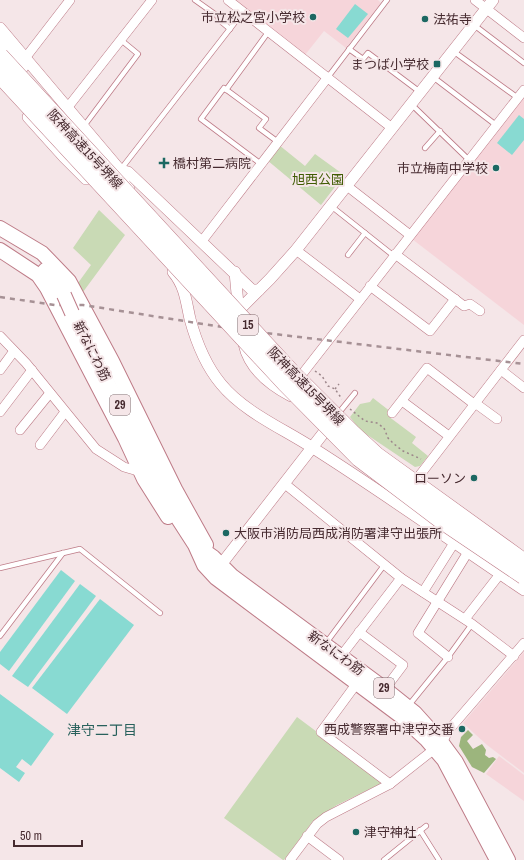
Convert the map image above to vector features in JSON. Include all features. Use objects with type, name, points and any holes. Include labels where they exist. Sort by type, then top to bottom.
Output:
[{"type":"highway","name":"15","points":[[0,43],[21,65],[58,113],[151,221]]},
{"type":"highway","name":"阪神高速15号堺線","points":[[0,56],[293,374],[352,433],[377,456],[524,562]]},
{"type":"highway","name":"阪神高速15号堺線","points":[[0,75],[284,383],[359,458],[441,520],[524,576]]},
{"type":"main road","points":[[0,228],[42,253],[69,281],[112,361],[213,566]]},
{"type":"main road","name":"新なにわ筋","points":[[0,240],[46,272],[64,295],[175,514],[195,545],[213,566],[357,683],[452,755],[470,786],[508,860]]},
{"type":"main road","points":[[0,250],[38,275],[47,288],[141,472],[182,539],[213,566]]},
{"type":"main road","name":"新なにわ筋","points":[[213,566],[325,644],[408,707],[439,746],[497,860]]},
{"type":"street","points":[[26,57],[70,0]]},
{"type":"street","points":[[68,107],[152,0]]},
{"type":"street","points":[[228,0],[392,128]]},
{"type":"street","points":[[474,0],[490,4],[523,34]]},
{"type":"street","points":[[238,311],[296,250],[490,4]]},
{"type":"street","points":[[0,28],[120,170],[125,185],[238,311]]},
{"type":"street","points":[[202,241],[328,77]]},
{"type":"street","points":[[0,86],[64,158],[102,194],[180,280],[188,299],[190,318],[199,346],[220,384],[241,403],[313,448],[524,590]]},
{"type":"street","points":[[287,394],[524,90]]},
{"type":"street","points":[[102,194],[120,170]]},
{"type":"street","points":[[120,170],[128,172],[235,272],[252,290],[259,290]]},
{"type":"street","points":[[346,186],[410,235]]},
{"type":"street","points":[[296,250],[360,299]]},
{"type":"street","points":[[395,255],[464,306],[470,304],[480,311]]},
{"type":"street","points":[[235,272],[238,311],[245,347],[251,362],[272,384],[287,394],[335,419],[416,480],[524,556]]},
{"type":"street","points":[[370,286],[430,331],[454,299]]},
{"type":"street","points":[[0,336],[32,370],[96,449],[124,467],[141,472]]},
{"type":"street","points":[[416,480],[524,340]]},
{"type":"street","points":[[0,370],[14,351]]},
{"type":"street","points":[[392,413],[427,368],[497,419]]},
{"type":"street","points":[[0,412],[32,370]]},
{"type":"street","points":[[501,370],[524,388]]},
{"type":"street","points":[[20,430],[50,393]]},
{"type":"street","points":[[402,401],[449,436]]},
{"type":"street","points":[[40,445],[65,412]]},
{"type":"street","points":[[213,566],[285,484],[335,419]]},
{"type":"street","points":[[285,484],[401,578],[469,622],[514,656]]},
{"type":"street","points":[[423,592],[454,543]]},
{"type":"street","points":[[448,657],[418,633],[468,552]]},
{"type":"street","points":[[469,622],[500,574]]},
{"type":"street","points":[[341,656],[401,578]]},
{"type":"street","points":[[359,632],[403,665],[385,689]]},
{"type":"street","points":[[290,860],[316,824],[326,817],[390,784],[439,746],[448,732],[524,643]]},
{"type":"street","points":[[357,683],[321,732],[390,784]]},
{"type":"street","points":[[307,836],[339,860]]},
{"type":"lane","points":[[195,0],[219,18],[218,19],[230,29]]},
{"type":"lane","points":[[328,77],[387,0]]},
{"type":"lane","points":[[120,170],[243,12]]},
{"type":"lane","points":[[474,25],[524,63]]},
{"type":"lane","points":[[226,90],[269,31]]},
{"type":"lane","points":[[84,126],[138,54],[121,40]]},
{"type":"lane","points":[[349,49],[363,60],[368,53],[421,92]]},
{"type":"lane","points":[[453,50],[518,98]]},
{"type":"lane","points":[[433,77],[496,125]]},
{"type":"lane","points":[[261,164],[201,119],[224,88],[266,119],[259,128],[278,142]]},
{"type":"lane","points":[[411,104],[469,160]]},
{"type":"lane","points":[[425,148],[440,131]]},
{"type":"lane","points":[[331,206],[395,255]]},
{"type":"lane","points":[[348,255],[365,233]]},
{"type":"lane","points":[[335,419],[355,393]]},
{"type":"lane","points":[[0,568],[80,549],[160,613]]},
{"type":"lane","points":[[0,636],[63,553]]},
{"type":"lane","points":[[325,644],[385,564]]},
{"type":"lane","points":[[408,707],[448,657],[469,622]]},
{"type":"lane","points":[[384,860],[426,826]]},
{"type":"lane","points":[[420,830],[439,860]]},
{"type":"path","points":[[309,366],[322,376],[328,386],[335,389],[346,404],[365,421],[377,423],[384,428],[388,438],[394,444],[428,464]]},
{"type":"path","points":[[335,389],[339,384]]},
{"type":"shaded area","name":"市立松之宮小学校","points":[[235,0],[378,0],[381,3],[346,48],[324,31],[305,55]]},
{"type":"shaded area","name":"市立梅南中学校","points":[[523,97],[524,98],[524,325],[412,239]]},
{"type":"shaded area","points":[[524,652],[524,773],[487,745],[463,723]]},
{"type":"shaded area","points":[[499,756],[524,775],[524,801],[486,774]]},
{"type":"green space","name":"旭西公園","points":[[279,145],[305,166],[315,154],[344,175],[321,205],[267,160]]},
{"type":"green space","points":[[99,210],[125,235],[83,292],[78,283],[91,265],[73,248]]},
{"type":"green space","points":[[373,398],[391,412],[388,416],[416,437],[412,443],[428,456],[420,466],[415,467],[360,430],[350,417],[360,404],[370,402]]},
{"type":"green space","points":[[297,717],[384,782],[337,805],[313,821],[283,860],[224,818]]},
{"type":"green space","points":[[468,730],[473,735],[467,741],[473,749],[482,744],[486,750],[485,755],[489,758],[493,757],[496,759],[484,773],[472,767],[459,746],[461,737]]},
{"type":"water","points":[[355,4],[368,14],[348,38],[336,29]]},
{"type":"water","points":[[519,115],[524,119],[524,140],[512,155],[497,143]]},
{"type":"water","points":[[61,570],[75,581],[9,671],[0,664],[0,652]]},
{"type":"water","points":[[80,584],[96,596],[28,687],[12,676]]},
{"type":"water","points":[[100,599],[134,625],[67,714],[32,688]]},
{"type":"water","points":[[0,694],[54,734],[31,766],[22,759],[16,767],[25,773],[19,782],[0,768]]},
{"type":"railway","points":[[0,297],[55,305],[83,305],[241,330],[524,364]]},
{"type":"place","name":"市立松之宮小学校","points":[[313,17]]},
{"type":"place","name":"法祐寺","points":[[425,19]]},
{"type":"place","name":"まつば小学校","points":[[437,64]]},
{"type":"place","name":"橋村第二病院","points":[[164,163]]},
{"type":"place","name":"市立梅南中学校","points":[[496,168]]},
{"type":"place","name":"ローソン","points":[[474,478]]},
{"type":"place","name":"大阪市消防局西成消防署津守出張所","points":[[226,533]]},
{"type":"place","name":"西成警察署中津守交番","points":[[462,729]]},
{"type":"place","name":"津守神社","points":[[356,832]]},
{"type":"district","name":"津守二丁目","points":[[102,730]]}]
